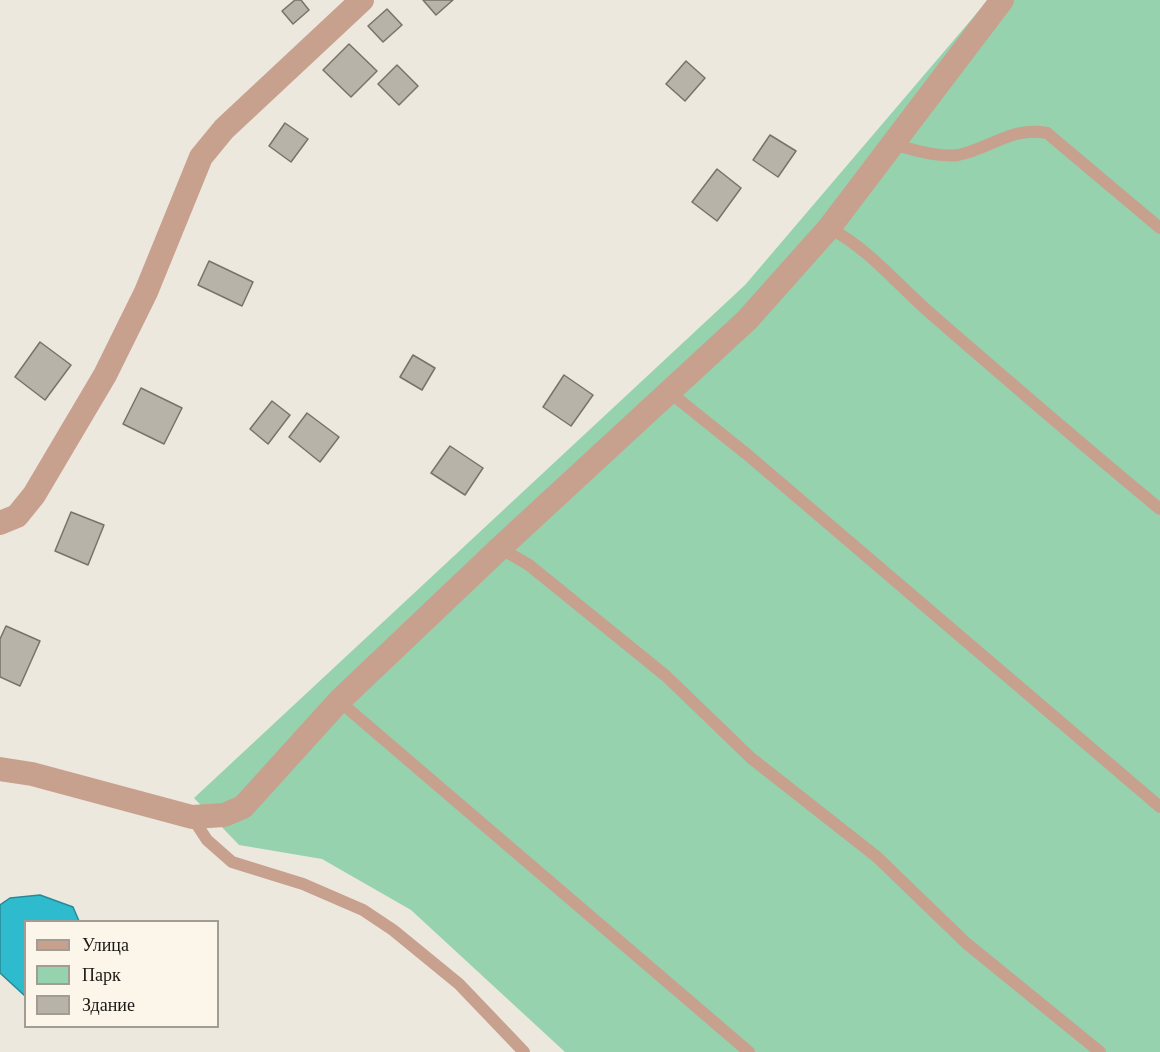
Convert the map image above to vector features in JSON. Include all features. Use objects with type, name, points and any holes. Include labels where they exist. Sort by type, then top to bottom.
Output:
[{"type":"street","points":[[0,522],[17,516],[34,495],[105,375],[146,292],[201,157],[224,129],[362,0]]},
{"type":"street","points":[[0,769],[32,774],[192,817],[224,815],[243,807],[260,791],[339,701],[500,548],[747,320],[829,228],[1002,0]]},
{"type":"lane","points":[[894,145],[955,155],[980,149],[1030,129],[1047,133],[1160,228]]},
{"type":"lane","points":[[829,228],[850,239],[1045,414],[1160,509]]},
{"type":"lane","points":[[667,394],[678,399],[749,456],[1160,807]]},
{"type":"lane","points":[[500,548],[529,565],[666,676],[751,758],[877,857],[966,943],[1100,1052]]},
{"type":"lane","points":[[339,701],[749,1052]]},
{"type":"lane","points":[[192,817],[207,840],[232,862],[303,884],[363,910],[393,930],[459,984],[524,1052]]},
{"type":"green space","points":[[988,0],[1160,0],[1160,1052],[565,1052],[411,910],[322,859],[239,845],[194,798],[745,285]]},
{"type":"water","points":[[40,895],[73,907],[79,920],[24,920],[24,995],[0,973],[0,905],[10,898]]},
{"type":"building","points":[[295,0],[301,0],[309,10],[293,24],[282,11]]},
{"type":"building","points":[[423,0],[453,0],[436,15]]},
{"type":"building","points":[[387,9],[402,25],[383,42],[368,26]]},
{"type":"building","points":[[349,44],[377,71],[351,97],[323,70]]},
{"type":"building","points":[[686,61],[705,78],[685,101],[666,84]]},
{"type":"building","points":[[397,65],[418,86],[399,105],[378,84]]},
{"type":"building","points":[[285,123],[308,139],[291,162],[269,146]]},
{"type":"building","points":[[770,135],[796,151],[778,177],[753,160]]},
{"type":"building","points":[[717,169],[741,188],[717,221],[692,202]]},
{"type":"building","points":[[209,261],[253,282],[242,306],[198,285]]},
{"type":"building","points":[[40,342],[71,365],[45,400],[15,377]]},
{"type":"building","points":[[413,355],[435,368],[422,390],[400,377]]},
{"type":"building","points":[[564,375],[593,395],[571,426],[543,407]]},
{"type":"building","points":[[141,388],[182,408],[164,444],[123,424]]},
{"type":"building","points":[[272,401],[290,415],[268,444],[250,429]]},
{"type":"building","points":[[307,413],[339,437],[320,462],[289,437]]},
{"type":"building","points":[[450,446],[483,468],[465,495],[431,473]]},
{"type":"building","points":[[71,512],[104,525],[88,565],[55,551]]},
{"type":"building","points":[[6,626],[40,641],[20,686],[0,677],[0,639]]}]
